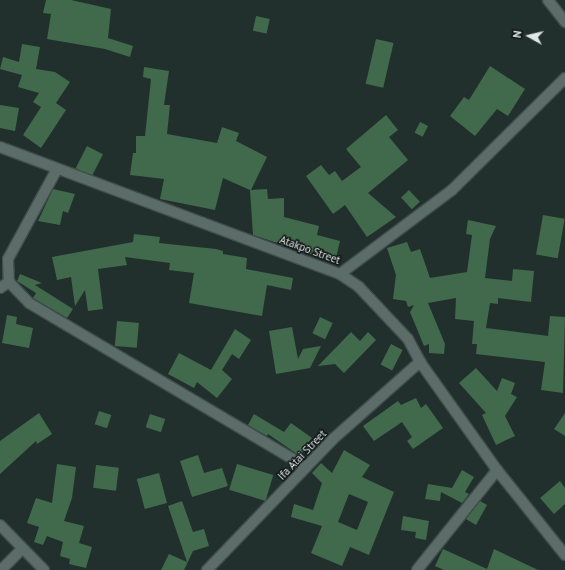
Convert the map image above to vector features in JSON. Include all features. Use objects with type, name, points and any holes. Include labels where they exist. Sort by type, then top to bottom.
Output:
[{"type":"street","points":[[548,0],[565,22]]},
{"type":"street","points":[[340,274],[452,190],[565,78]]},
{"type":"street","name":"Atakpo Street","points":[[0,146],[57,169],[340,274],[384,311],[408,339],[420,362],[497,470],[565,555]]},
{"type":"street","points":[[57,169],[8,259],[9,282],[29,303],[306,467]]},
{"type":"street","points":[[0,288],[9,282]]},
{"type":"street","name":"Ifa Atai Street","points":[[207,570],[306,467],[420,362]]},
{"type":"street","points":[[417,570],[497,470]]},
{"type":"street","points":[[0,525],[44,570]]},
{"type":"street","points":[[1,570],[22,549]]},
{"type":"building","points":[[46,0],[71,0],[111,9],[108,38],[133,46],[130,57],[105,49],[47,39],[51,14],[43,13]]},
{"type":"building","points":[[256,16],[270,19],[267,34],[253,31]]},
{"type":"building","points":[[376,39],[394,43],[383,88],[366,84]]},
{"type":"building","points":[[22,44],[40,47],[36,69],[55,72],[70,82],[56,103],[66,110],[41,148],[23,135],[41,107],[33,102],[39,93],[18,87],[22,75],[0,69],[3,57],[19,62]]},
{"type":"building","points":[[490,66],[525,89],[508,116],[497,109],[475,136],[450,116],[464,97],[469,100]]},
{"type":"building","points":[[144,67],[169,71],[164,105],[170,105],[167,134],[217,143],[222,127],[239,133],[236,141],[267,157],[251,190],[267,189],[268,199],[284,198],[284,217],[319,226],[317,235],[340,241],[335,262],[253,235],[250,190],[223,178],[215,210],[160,199],[164,179],[130,175],[133,153],[136,153],[136,136],[145,136],[151,79],[143,77]]},
{"type":"building","points":[[0,105],[19,108],[15,131],[0,128]]},
{"type":"building","points":[[386,115],[398,130],[389,137],[408,160],[368,193],[396,217],[367,237],[345,205],[333,214],[306,176],[321,165],[329,175],[335,171],[342,181],[361,167],[346,149]]},
{"type":"building","points":[[420,122],[428,126],[423,137],[415,133]]},
{"type":"building","points":[[87,146],[103,154],[92,176],[76,168]]},
{"type":"building","points":[[53,189],[75,194],[68,213],[63,211],[60,225],[38,221]]},
{"type":"building","points":[[409,190],[420,202],[412,209],[401,198]]},
{"type":"building","points":[[543,215],[565,219],[558,258],[536,254]]},
{"type":"building","points":[[468,220],[496,226],[490,239],[485,278],[512,281],[513,269],[534,271],[531,302],[498,298],[498,304],[490,303],[486,328],[548,336],[550,316],[565,317],[563,393],[541,390],[545,362],[476,354],[477,344],[472,344],[474,321],[455,319],[456,298],[428,303],[445,344],[444,354],[429,353],[429,344],[424,346],[410,312],[414,305],[408,307],[406,301],[393,299],[396,275],[387,248],[407,242],[411,252],[420,249],[430,278],[467,272],[472,235],[466,234]]},
{"type":"building","points":[[134,234],[160,237],[159,243],[216,249],[223,251],[223,254],[247,258],[246,269],[293,278],[291,290],[267,285],[262,316],[189,303],[194,273],[169,270],[170,263],[125,257],[127,265],[98,269],[103,309],[88,311],[85,290],[75,306],[71,277],[57,280],[52,257],[133,242]]},
{"type":"building","points":[[20,274],[42,283],[35,285],[73,309],[67,318],[33,298],[36,293],[17,281]]},
{"type":"building","points":[[7,315],[17,317],[16,324],[33,328],[29,348],[2,343]]},
{"type":"building","points":[[320,317],[333,323],[325,339],[312,333]]},
{"type":"building","points":[[117,321],[139,323],[137,348],[115,346]]},
{"type":"building","points":[[292,327],[298,359],[303,349],[321,346],[310,368],[276,374],[269,331]]},
{"type":"building","points":[[235,329],[251,340],[239,359],[232,354],[222,370],[232,379],[217,398],[197,382],[194,388],[168,374],[179,353],[211,370]]},
{"type":"building","points":[[351,332],[360,341],[368,332],[376,340],[344,373],[335,364],[318,366]]},
{"type":"building","points":[[391,344],[403,350],[392,370],[381,364]]},
{"type":"building","points":[[476,368],[497,391],[502,378],[515,383],[511,394],[517,397],[505,416],[515,436],[496,445],[482,415],[486,413],[459,383]]},
{"type":"building","points":[[416,398],[421,408],[426,404],[443,428],[413,449],[407,441],[412,437],[402,422],[374,441],[363,426],[398,401],[401,405]]},
{"type":"building","points":[[99,411],[111,415],[107,428],[95,424]]},
{"type":"building","points":[[39,413],[52,434],[37,444],[36,441],[0,474],[0,441]]},
{"type":"building","points":[[565,413],[565,436],[554,429]]},
{"type":"building","points":[[150,414],[165,419],[161,432],[146,427]]},
{"type":"building","points":[[254,414],[284,432],[291,423],[312,438],[300,456],[268,434],[267,436],[248,425]]},
{"type":"building","points":[[344,450],[370,465],[362,477],[394,492],[369,555],[350,547],[342,566],[311,553],[322,526],[291,517],[294,504],[313,510],[322,483],[312,473],[321,463],[332,473]],"holes":[[[349,494],[368,502],[357,530],[338,522]]]},
{"type":"building","points":[[198,455],[204,473],[222,468],[228,486],[192,497],[180,461]]},
{"type":"building","points":[[57,464],[76,467],[72,498],[64,521],[84,526],[79,543],[92,547],[86,568],[69,564],[70,559],[60,556],[63,542],[47,536],[43,545],[34,542],[39,527],[27,523],[36,498],[52,503]]},
{"type":"building","points":[[237,464],[273,475],[265,501],[229,490]]},
{"type":"building","points":[[96,465],[119,468],[116,491],[93,488]]},
{"type":"building","points":[[462,470],[474,477],[465,492],[469,494],[462,503],[441,492],[440,501],[425,499],[428,484],[452,488]]},
{"type":"building","points":[[159,473],[167,503],[145,509],[137,479]]},
{"type":"building","points":[[560,481],[565,488],[565,504],[554,514],[540,498]]},
{"type":"building","points":[[182,501],[193,532],[204,529],[209,546],[193,551],[184,570],[161,570],[169,554],[187,562],[168,506]]},
{"type":"building","points":[[480,501],[487,505],[476,525],[466,519]]},
{"type":"building","points":[[403,516],[429,521],[426,540],[415,538],[416,532],[401,530]]},
{"type":"building","points":[[443,549],[487,569],[494,549],[538,570],[444,570],[435,566]]}]
